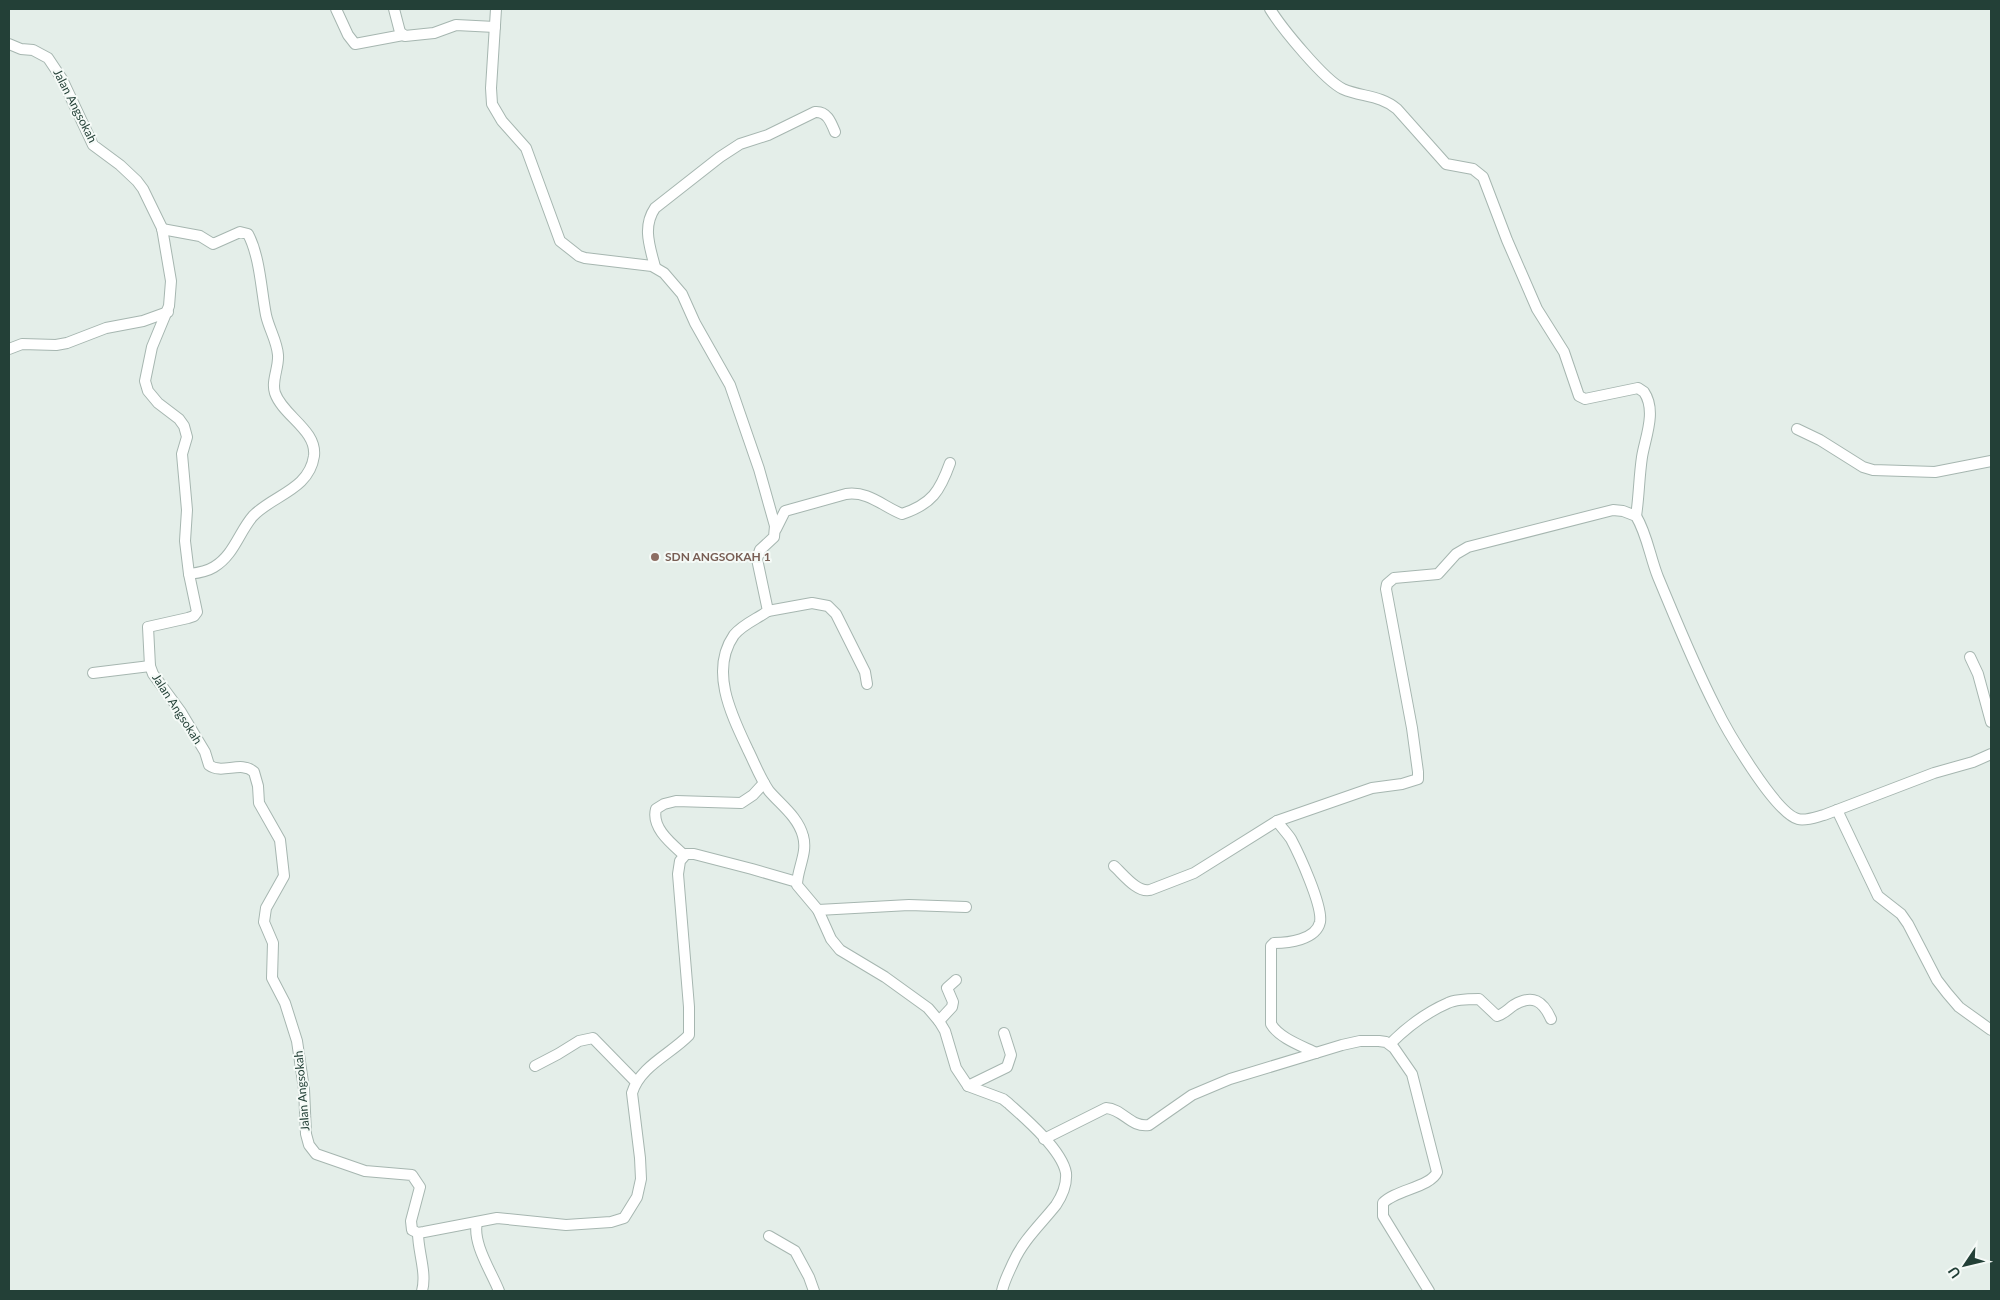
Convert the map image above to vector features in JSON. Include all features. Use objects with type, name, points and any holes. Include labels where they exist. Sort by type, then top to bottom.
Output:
[{"type":"street","points":[[336,9],[348,35],[355,44],[434,33],[456,25],[495,27]]},
{"type":"street","points":[[394,9],[399,29],[403,36]]},
{"type":"street","points":[[496,9],[491,88],[492,104],[502,121],[526,148],[560,240],[579,256],[585,258],[655,267],[668,276],[682,294],[695,323],[730,385],[759,469],[776,529]]},
{"type":"street","points":[[1270,9],[1304,52],[1340,87],[1383,99],[1392,104],[1446,164],[1472,169],[1483,178],[1537,309],[1564,352],[1579,396],[1585,399],[1638,388],[1644,392],[1650,422],[1642,458],[1636,516],[1657,576],[1715,707],[1769,794],[1784,811],[1798,819],[1809,819],[1991,754]]},
{"type":"street","name":"Jalan Angsokah","points":[[9,44],[21,49],[33,50],[48,58],[62,79],[94,145],[137,181],[162,229],[170,281],[168,312],[152,347],[145,381],[148,391],[158,404],[184,426],[187,437],[182,454],[187,496],[185,541],[188,574],[196,614],[188,618],[148,626],[150,666],[153,674],[181,712],[205,752],[209,765],[217,768],[247,768],[254,772],[258,786],[259,802],[280,840],[284,876],[266,908],[264,922],[273,943],[272,978],[286,1003],[297,1041],[304,1088],[306,1134],[309,1145],[316,1154],[365,1171],[412,1176],[420,1187],[411,1221],[412,1230],[418,1233]]},
{"type":"street","points":[[655,267],[647,231],[650,215],[655,208],[720,157],[740,144],[768,135],[815,112],[822,112],[826,115],[831,122],[834,132]]},
{"type":"street","points":[[162,229],[200,236],[213,244],[240,232],[248,234],[256,251],[266,316],[277,344],[278,357],[274,384],[275,392],[286,411],[305,431],[314,448],[312,462],[296,486],[290,492],[261,509],[253,517],[232,549],[219,563],[202,572],[188,574]]},
{"type":"street","points":[[9,349],[22,344],[56,345],[66,343],[106,328],[143,321],[168,312]]},
{"type":"street","points":[[1797,429],[1820,440],[1863,467],[1873,470],[1934,472],[1991,461]]},
{"type":"street","points":[[768,611],[757,560],[760,550],[774,536],[785,511],[832,496],[854,492],[872,497],[902,514],[926,504],[937,493],[950,463]]},
{"type":"street","points":[[1114,866],[1140,889],[1150,890],[1194,873],[1277,821],[1372,788],[1402,784],[1418,779],[1412,728],[1386,584],[1394,578],[1438,574],[1456,554],[1468,547],[1613,510],[1623,511],[1636,516]]},
{"type":"street","points":[[867,684],[863,667],[836,614],[828,606],[812,603],[768,611],[744,625],[729,645],[724,659],[724,686],[730,710],[764,783],[793,817],[803,836],[802,863],[797,882],[802,892],[818,910],[831,939],[840,950],[928,1008],[945,1031],[956,1068],[968,1086],[1003,1099],[1016,1110],[1044,1139],[1065,1170],[1065,1188],[1056,1205],[1017,1253],[1003,1284],[1002,1291]]},
{"type":"street","points":[[1970,656],[1978,674],[1991,722]]},
{"type":"street","points":[[93,673],[150,666]]},
{"type":"street","points":[[684,856],[657,825],[654,814],[656,809],[664,804],[676,801],[741,803],[754,795],[764,783]]},
{"type":"street","points":[[1837,810],[1878,896],[1900,914],[1908,924],[1947,993],[1959,1007],[1991,1030]]},
{"type":"street","points":[[1277,821],[1290,838],[1301,861],[1315,898],[1320,922],[1317,928],[1301,940],[1288,943],[1274,943],[1271,946],[1272,1024],[1274,1030],[1280,1034],[1316,1053]]},
{"type":"street","points":[[422,1291],[424,1279],[418,1246],[418,1233],[509,1218],[566,1225],[611,1222],[624,1218],[640,1189],[640,1158],[632,1093],[636,1082],[645,1071],[689,1035],[689,1007],[678,874],[680,861],[684,856],[694,854],[708,857],[797,882]]},
{"type":"street","points":[[818,910],[909,905],[966,907]]},
{"type":"street","points":[[939,1021],[952,1007],[953,1002],[947,988],[956,980]]},
{"type":"street","points":[[1390,1044],[1415,1023],[1447,1003],[1454,1001],[1479,999],[1497,1016],[1516,1004],[1533,1000],[1545,1006],[1551,1019]]},
{"type":"street","points":[[968,1086],[1007,1067],[1011,1055],[1004,1033]]},
{"type":"street","points":[[535,1066],[579,1041],[593,1038],[636,1082]]},
{"type":"street","points":[[1044,1139],[1106,1108],[1120,1111],[1132,1122],[1142,1126],[1149,1126],[1192,1094],[1230,1079],[1360,1041],[1379,1040],[1390,1044],[1407,1065],[1416,1082],[1437,1172],[1436,1176],[1427,1181],[1389,1196],[1383,1203],[1384,1216],[1430,1291]]},
{"type":"street","points":[[477,1222],[475,1230],[477,1242],[499,1291]]},
{"type":"street","points":[[769,1236],[794,1251],[809,1277],[814,1291]]},
{"type":"place","name":"SDN ANGSOKAH 1","points":[[655,557]]}]
